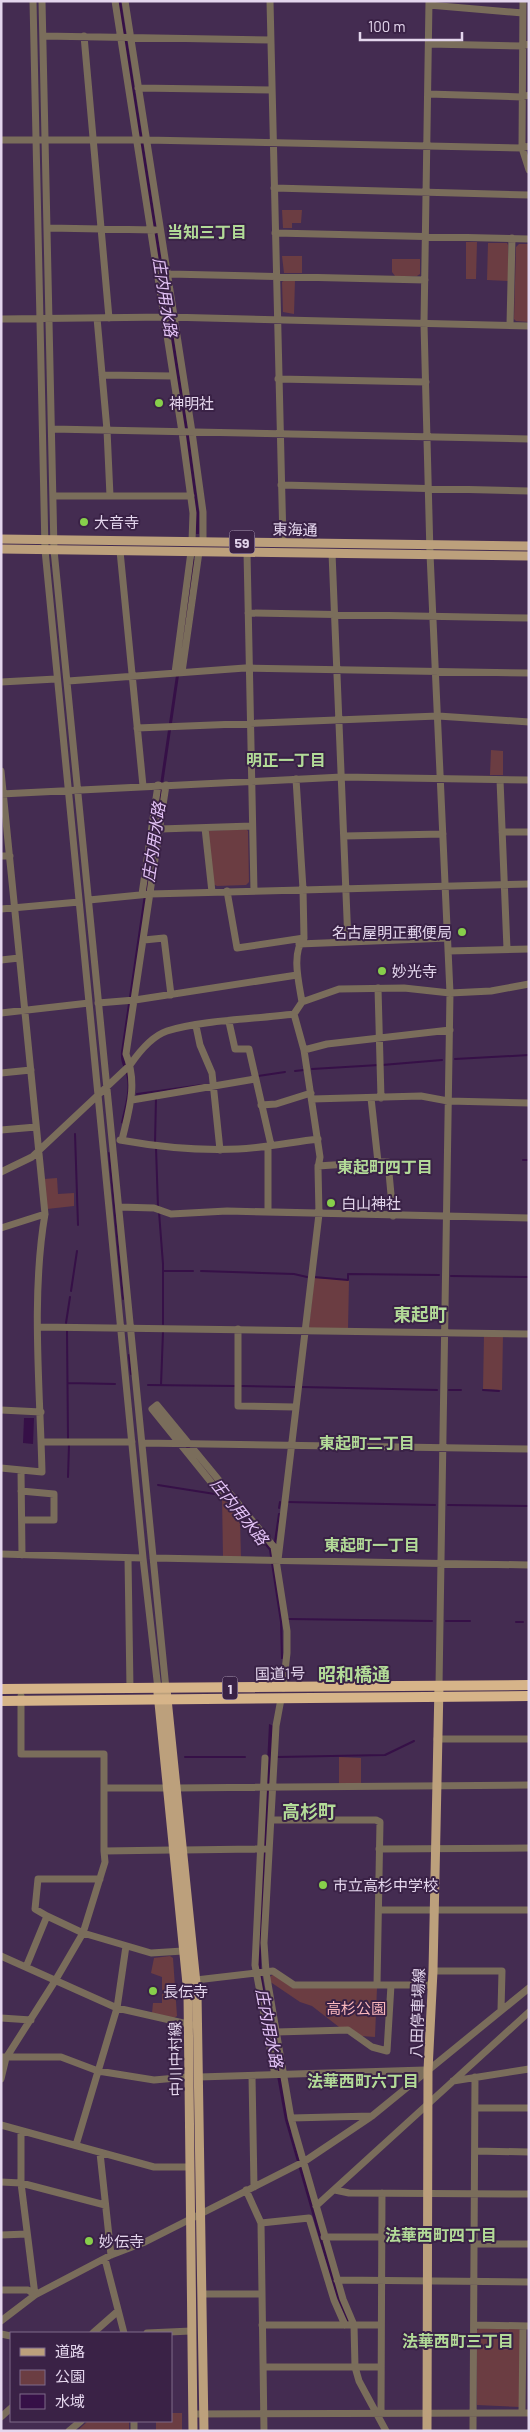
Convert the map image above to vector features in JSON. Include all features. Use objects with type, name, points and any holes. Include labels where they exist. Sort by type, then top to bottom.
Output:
[{"type":"highway","name":"国道1号","points":[[1,1701],[163,1700],[439,1686],[529,1685]]},
{"type":"highway","name":"国道1号","points":[[1,1689],[162,1689],[438,1697],[529,1696]]},
{"type":"main road","name":"東海通","points":[[1,539],[529,546]]},
{"type":"main road","name":"東海通","points":[[1,549],[529,556]]},
{"type":"main road","name":"八田停車場線","points":[[427,2431],[428,2070],[433,1971],[439,1686]]},
{"type":"main road","name":"中川中村線","points":[[162,1689],[172,1850],[199,2077],[204,2431]]},
{"type":"main road","name":"中川中村線","points":[[163,1700],[177,1788],[196,1980],[188,2077],[193,2431]]},
{"type":"street","points":[[32,1],[40,318],[56,679],[99,1094],[143,1558],[162,1689]]},
{"type":"street","points":[[42,1],[53,496],[49,540]]},
{"type":"street","points":[[115,1],[138,88],[142,140]]},
{"type":"street","points":[[125,1],[125,37],[187,432],[203,512],[203,541]]},
{"type":"street","points":[[270,1],[283,542]]},
{"type":"street","points":[[523,1],[526,45],[525,147],[529,170]]},
{"type":"street","points":[[439,1686],[450,993],[430,554],[424,324],[429,3],[523,14]]},
{"type":"street","points":[[43,36],[271,40]]},
{"type":"street","points":[[84,36],[109,318]]},
{"type":"street","points":[[429,44],[526,45]]},
{"type":"street","points":[[138,88],[272,90]]},
{"type":"street","points":[[428,94],[526,96]]},
{"type":"street","points":[[1,140],[142,140],[525,147]]},
{"type":"street","points":[[274,188],[529,195]]},
{"type":"street","points":[[48,228],[156,230]]},
{"type":"street","points":[[156,230],[169,274],[169,317],[173,376],[187,432],[193,513],[192,541]]},
{"type":"street","points":[[275,233],[529,239]]},
{"type":"street","points":[[510,326],[512,238]]},
{"type":"street","points":[[169,274],[425,280]]},
{"type":"street","points":[[1,319],[169,317],[529,326]]},
{"type":"street","points":[[97,318],[107,430],[110,496]]},
{"type":"street","points":[[102,375],[173,376]]},
{"type":"street","points":[[278,379],[426,382]]},
{"type":"street","points":[[52,429],[529,439]]},
{"type":"street","points":[[281,485],[529,491]]},
{"type":"street","points":[[53,496],[191,496]]},
{"type":"street","points":[[49,550],[68,681],[153,1558],[162,1689]]},
{"type":"street","points":[[120,551],[143,786]]},
{"type":"street","points":[[178,673],[195,552]]},
{"type":"street","points":[[247,552],[254,891]]},
{"type":"street","points":[[332,553],[348,942]]},
{"type":"street","points":[[248,613],[529,618]]},
{"type":"street","points":[[68,681],[249,668],[436,673],[529,673]]},
{"type":"street","points":[[1,682],[56,679]]},
{"type":"street","points":[[137,728],[438,716],[529,722]]},
{"type":"street","points":[[1,772],[45,1214],[40,1246],[39,1327],[42,1472],[1,1468]]},
{"type":"street","points":[[2,793],[342,777],[529,780]]},
{"type":"street","points":[[296,779],[303,889],[301,941],[297,975],[302,1002]]},
{"type":"street","points":[[500,780],[507,949]]},
{"type":"street","points":[[146,894],[160,829],[162,785]]},
{"type":"street","points":[[122,1140],[132,1100],[133,1078],[127,1067],[126,1054],[132,1000],[144,940],[146,894],[162,785]]},
{"type":"street","points":[[160,829],[252,826]]},
{"type":"street","points":[[205,828],[212,892]]},
{"type":"street","points":[[502,832],[529,832]]},
{"type":"street","points":[[344,836],[443,834]]},
{"type":"street","points":[[1,856],[10,856]]},
{"type":"street","points":[[89,900],[146,894],[226,891],[529,884]]},
{"type":"street","points":[[226,891],[237,948],[301,941],[348,942],[448,938]]},
{"type":"street","points":[[1,909],[79,902]]},
{"type":"street","points":[[144,940],[164,938],[171,995]]},
{"type":"street","points":[[448,951],[529,949]]},
{"type":"street","points":[[1,960],[20,958]]},
{"type":"street","points":[[98,1003],[171,995],[297,975]]},
{"type":"street","points":[[274,1560],[319,1214],[318,1166],[320,1157],[318,1139],[304,1050],[294,1014],[302,1002],[339,989],[404,988],[450,993],[491,992],[529,984]]},
{"type":"street","points":[[378,988],[381,1098]]},
{"type":"street","points":[[1,1013],[90,1004]]},
{"type":"street","points":[[1,1172],[25,1161],[39,1151],[127,1067],[139,1051],[165,1032],[196,1026],[294,1014]]},
{"type":"street","points":[[229,1022],[235,1050],[249,1049],[270,1145],[268,1212]]},
{"type":"street","points":[[196,1026],[200,1045],[212,1073],[220,1150]]},
{"type":"street","points":[[304,1050],[328,1044],[450,1030]]},
{"type":"street","points":[[1,1073],[31,1070]]},
{"type":"street","points":[[132,1100],[255,1079]]},
{"type":"street","points":[[261,1105],[276,1104],[312,1096],[371,1098],[421,1096],[448,1101],[529,1103]]},
{"type":"street","points":[[371,1098],[378,1162]]},
{"type":"street","points":[[1,1130],[36,1127]]},
{"type":"street","points":[[112,1138],[154,1146],[220,1150],[318,1139]]},
{"type":"street","points":[[318,1166],[388,1162],[393,1216]]},
{"type":"street","points":[[119,1207],[154,1208],[171,1214],[228,1211],[529,1218]]},
{"type":"street","points":[[1,1228],[45,1214]]},
{"type":"street","points":[[39,1327],[529,1334]]},
{"type":"street","points":[[238,1329],[238,1406],[295,1407]]},
{"type":"street","points":[[219,1492],[185,1443],[157,1405],[152,1409],[185,1443],[274,1547],[274,1560],[287,1631],[288,1653],[276,1726],[269,1787],[265,1849],[264,1943],[261,1973],[279,2075],[301,2163],[316,2206],[337,2280],[354,2325],[355,2367],[362,2388],[378,2412],[386,2431]]},
{"type":"street","points":[[1,1410],[41,1412]]},
{"type":"street","points":[[41,1442],[132,1442]]},
{"type":"street","points":[[142,1443],[529,1449]]},
{"type":"street","points":[[21,1470],[22,1555]]},
{"type":"street","points":[[21,1491],[54,1494],[54,1520],[22,1520]]},
{"type":"street","points":[[1,1554],[143,1558]]},
{"type":"street","points":[[128,1558],[130,1689]]},
{"type":"street","points":[[153,1558],[529,1565]]},
{"type":"street","points":[[1,2079],[4,2058],[56,1981],[83,1933],[104,1862],[104,1754],[21,1754],[21,1689]]},
{"type":"street","points":[[437,1738],[529,1738]]},
{"type":"street","points":[[265,1758],[272,1820],[265,1849]]},
{"type":"street","points":[[177,1788],[529,1785]]},
{"type":"street","points":[[104,1788],[167,1788]]},
{"type":"street","points":[[272,1820],[376,1820],[380,1822],[377,1985]]},
{"type":"street","points":[[379,1849],[529,1848]]},
{"type":"street","points":[[183,1850],[265,1849]]},
{"type":"street","points":[[104,1851],[172,1850]]},
{"type":"street","points":[[100,1879],[38,1879],[35,1909],[83,1933],[126,1946],[151,1953],[183,1951]]},
{"type":"street","points":[[378,1910],[529,1910]]},
{"type":"street","points":[[26,1967],[47,1916]]},
{"type":"street","points":[[76,2145],[117,2008],[126,1946]]},
{"type":"street","points":[[1,1956],[117,2008],[193,2025]]},
{"type":"street","points":[[196,1980],[273,1971],[294,1985],[432,1985]]},
{"type":"street","points":[[433,1971],[502,1971],[501,2010]]},
{"type":"street","points":[[261,1973],[276,2032],[279,2075]]},
{"type":"street","points":[[276,2032],[348,2030],[372,2047],[387,2051],[390,1985]]},
{"type":"street","points":[[1,2321],[35,2295],[108,2257],[145,2242],[301,2163],[372,2116],[529,1988]]},
{"type":"street","points":[[316,2206],[529,2012]]},
{"type":"street","points":[[1,2018],[31,2020]]},
{"type":"street","points":[[4,2058],[61,2056],[98,2071],[154,2080],[188,2077]]},
{"type":"street","points":[[453,2081],[529,2069]]},
{"type":"street","points":[[199,2077],[416,2072],[428,2070]]},
{"type":"street","points":[[252,2076],[254,2186]]},
{"type":"street","points":[[473,2431],[475,2077]]},
{"type":"street","points":[[475,2108],[529,2108]]},
{"type":"street","points":[[291,2118],[372,2116]]},
{"type":"street","points":[[1,2125],[154,2167],[190,2167]]},
{"type":"street","points":[[21,2132],[21,2184],[35,2295]]},
{"type":"street","points":[[475,2151],[529,2152]]},
{"type":"street","points":[[100,2153],[108,2257],[124,2332]]},
{"type":"street","points":[[1,2182],[21,2184],[105,2205]]},
{"type":"street","points":[[246,2190],[261,2224],[264,2431]]},
{"type":"street","points":[[335,2190],[349,2193],[529,2194]]},
{"type":"street","points":[[378,2412],[381,2367],[382,2193]]},
{"type":"street","points":[[261,2224],[309,2218],[334,2300],[345,2325]]},
{"type":"street","points":[[1,2235],[28,2234]]},
{"type":"street","points":[[324,2237],[382,2237]]},
{"type":"street","points":[[474,2244],[529,2244]]},
{"type":"street","points":[[337,2280],[529,2282]]},
{"type":"street","points":[[1,2290],[28,2290],[35,2295]]},
{"type":"street","points":[[202,2294],[262,2294]]},
{"type":"street","points":[[94,2332],[118,2311]]},
{"type":"street","points":[[262,2325],[381,2325]]},
{"type":"street","points":[[192,2414],[526,2413],[526,2326],[474,2325]]},
{"type":"street","points":[[169,2332],[191,2331]]},
{"type":"street","points":[[263,2367],[381,2367]]},
{"type":"street","points":[[70,2431],[80,2422]]},
{"type":"green space","points":[[282,210],[302,210],[301,223],[292,223],[292,228],[283,228]]},
{"type":"green space","points":[[466,242],[477,242],[476,279],[466,279]]},
{"type":"green space","points":[[488,243],[507,243],[508,281],[487,280]]},
{"type":"green space","points":[[519,244],[529,244],[529,322],[516,321],[514,319],[516,247]]},
{"type":"green space","points":[[282,256],[302,256],[302,273],[284,273]]},
{"type":"green space","points":[[392,259],[420,259],[420,274],[417,276],[395,276],[392,272]]},
{"type":"green space","points":[[285,280],[295,280],[294,314],[283,312],[282,282]]},
{"type":"green space","points":[[491,750],[503,751],[503,775],[490,775]]},
{"type":"green space","points":[[246,829],[248,831],[249,882],[246,885],[217,886],[213,884],[207,831]]},
{"type":"green space","points":[[57,1178],[58,1194],[74,1193],[74,1206],[47,1209],[44,1179]]},
{"type":"green space","points":[[314,1278],[349,1280],[348,1329],[309,1328]]},
{"type":"green space","points":[[484,1335],[503,1335],[502,1390],[483,1389]]},
{"type":"green space","points":[[222,1496],[240,1519],[241,1558],[223,1557]]},
{"type":"green space","points":[[339,1757],[361,1758],[361,1784],[339,1784]]},
{"type":"green space","points":[[170,1956],[173,1958],[177,2016],[174,2018],[152,2013],[153,2003],[162,2003],[162,1977],[151,1973],[154,1958]]},
{"type":"green space","name":"高杉公園","points":[[274,1974],[293,1988],[377,1988],[375,2037],[361,2036],[339,2027],[312,2006],[300,2002],[269,1981],[268,1978]]},
{"type":"green space","points":[[480,2328],[518,2328],[520,2330],[520,2407],[477,2405],[477,2330]]},
{"type":"green space","points":[[172,2413],[182,2413],[182,2430],[156,2430],[156,2422],[172,2422]]},
{"type":"green space","points":[[87,2422],[129,2422],[129,2431],[77,2431]]},
{"type":"water","points":[[118,1],[121,1],[188,428],[199,512],[199,534],[196,534],[196,511]]},
{"type":"water","points":[[193,559],[196,559],[124,1051],[124,1057],[129,1070],[130,1086],[123,1124],[121,1123],[126,1101],[127,1085],[121,1052]]},
{"type":"water","points":[[158,1408],[272,1549],[282,1618],[283,1659],[281,1659],[280,1622],[269,1550],[185,1446]]},
{"type":"water","points":[[24,1418],[34,1418],[33,1444],[23,1443]]},
{"type":"water","points":[[269,1724],[274,1726],[261,1939],[261,1970],[292,2136],[351,2321],[347,2321],[337,2300],[285,2120],[257,1965]]},
{"type":"waterway","points":[[455,1059],[529,1055]]},
{"type":"waterway","points":[[382,1065],[442,1060]]},
{"type":"waterway","points":[[312,1069],[379,1065]]},
{"type":"waterway","points":[[295,1071],[304,1070]]},
{"type":"waterway","points":[[258,1076],[285,1072]]},
{"type":"waterway","points":[[137,1094],[202,1085]]},
{"type":"waterway","points":[[155,1143],[156,1098]]},
{"type":"waterway","points":[[75,1134],[78,1225]]},
{"type":"waterway","points":[[156,1148],[158,1207]]},
{"type":"waterway","name":"庄内用水路","points":[[109,1153],[123,1299]]},
{"type":"waterway","points":[[523,1160],[529,1160]]},
{"type":"waterway","points":[[159,1212],[163,1264],[163,1324]]},
{"type":"waterway","points":[[71,1291],[77,1251]]},
{"type":"waterway","points":[[163,1271],[193,1271]]},
{"type":"waterway","points":[[201,1271],[294,1274],[307,1277]]},
{"type":"waterway","points":[[314,1277],[348,1280],[348,1274],[439,1275]]},
{"type":"waterway","points":[[451,1276],[529,1277]]},
{"type":"waterway","points":[[66,1323],[70,1297]]},
{"type":"waterway","points":[[67,1331],[68,1438]]},
{"type":"waterway","points":[[161,1385],[163,1332]]},
{"type":"waterway","name":"庄内用水路","points":[[129,1355],[131,1374]]},
{"type":"waterway","points":[[68,1383],[115,1384]]},
{"type":"waterway","points":[[148,1385],[235,1386]]},
{"type":"waterway","points":[[242,1386],[295,1387]]},
{"type":"waterway","points":[[302,1387],[437,1390]]},
{"type":"waterway","points":[[449,1390],[461,1390]]},
{"type":"waterway","points":[[483,1390],[499,1391]]},
{"type":"waterway","points":[[68,1477],[69,1445]]},
{"type":"waterway","points":[[158,1485],[221,1495]]},
{"type":"waterway","points":[[279,1508],[280,1502]]},
{"type":"waterway","points":[[287,1502],[435,1505]]},
{"type":"waterway","points":[[448,1505],[529,1506]]},
{"type":"waterway","points":[[275,1542],[279,1514]]},
{"type":"waterway","points":[[289,1619],[432,1621]]},
{"type":"waterway","points":[[446,1621],[470,1621]]},
{"type":"waterway","points":[[516,1622],[523,1622]]},
{"type":"waterway","points":[[278,1757],[385,1755],[414,1741]]},
{"type":"waterway","points":[[185,1757],[245,1757]]},
{"type":"place","name":"神明社","points":[[159,403]]},
{"type":"place","name":"大音寺","points":[[84,522]]},
{"type":"place","name":"名古屋明正郵便局","points":[[462,932]]},
{"type":"place","name":"妙光寺","points":[[382,971]]},
{"type":"place","name":"白山神社","points":[[331,1203]]},
{"type":"place","name":"市立高杉中学校","points":[[323,1885]]},
{"type":"place","name":"長伝寺","points":[[153,1991]]},
{"type":"place","name":"妙伝寺","points":[[89,2241]]},
{"type":"district","name":"当知三丁目","points":[[207,231]]},
{"type":"district","name":"明正一丁目","points":[[286,759]]},
{"type":"district","name":"東起町四丁目","points":[[385,1166]]},
{"type":"district","name":"東起町","points":[[420,1314]]},
{"type":"district","name":"東起町二丁目","points":[[367,1442]]},
{"type":"district","name":"東起町一丁目","points":[[372,1544]]},
{"type":"district","name":"昭和橋通","points":[[354,1674]]},
{"type":"district","name":"高杉町","points":[[309,1811]]},
{"type":"district","name":"法華西町六丁目","points":[[363,2080]]},
{"type":"district","name":"法華西町四丁目","points":[[441,2234]]},
{"type":"district","name":"法華西町三丁目","points":[[458,2340]]}]
